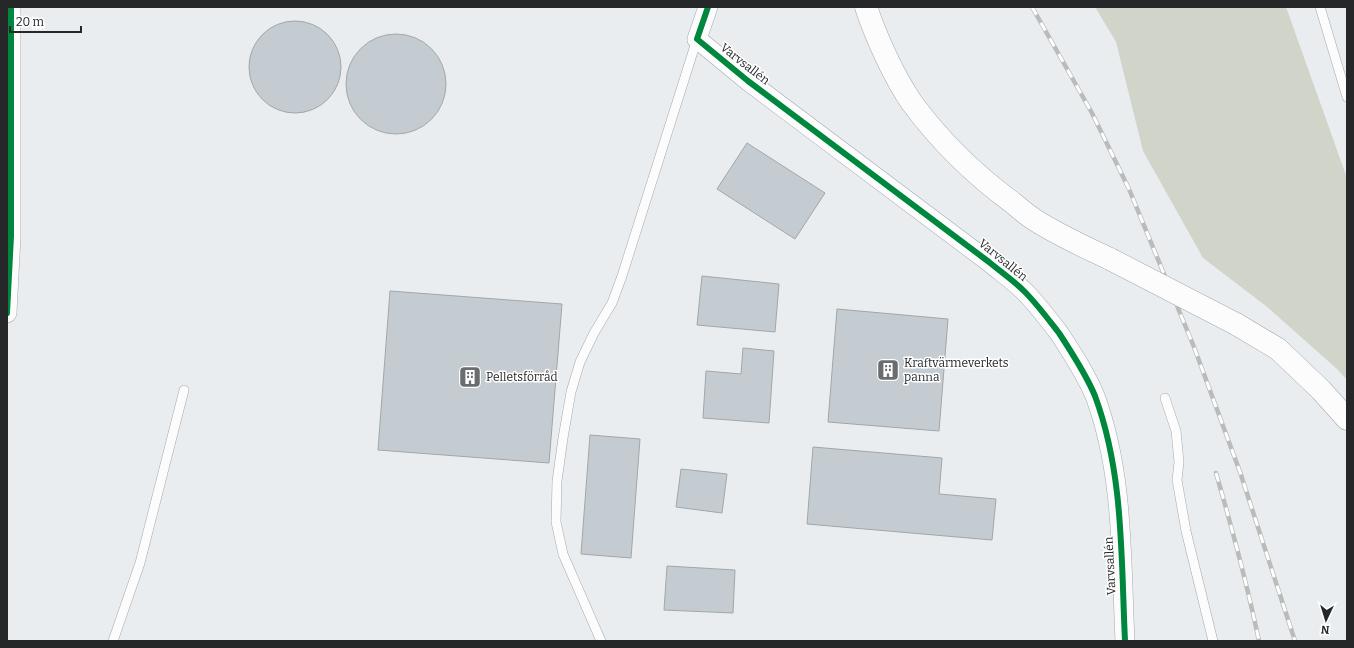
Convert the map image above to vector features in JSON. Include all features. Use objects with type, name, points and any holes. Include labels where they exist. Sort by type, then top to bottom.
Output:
[{"type":"street","points":[[7,313],[11,236],[11,7]]},
{"type":"street","points":[[697,39],[708,7]]},
{"type":"street","points":[[866,7],[870,20],[891,66],[911,102],[935,132],[968,167],[1034,220],[1236,324],[1278,349],[1321,390],[1347,419]]},
{"type":"street","name":"Varvsallén","points":[[697,39],[748,81],[989,262],[1024,291],[1055,328],[1075,356],[1094,395],[1109,440],[1117,491],[1121,550],[1124,641]]},
{"type":"lane","points":[[1320,7],[1347,97]]},
{"type":"lane","points":[[601,641],[563,554],[556,522],[557,481],[562,438],[571,392],[580,362],[594,333],[612,302],[622,276],[697,39]]},
{"type":"lane","points":[[112,641],[140,563],[184,390]]},
{"type":"lane","points":[[1165,398],[1176,431],[1179,462],[1177,480],[1186,531],[1213,641]]},
{"type":"shaded area","points":[[1095,7],[1286,7],[1347,178],[1347,380],[1337,369],[1266,306],[1203,258],[1143,151],[1116,42]]},
{"type":"building","points":[[295,21],[313,24],[328,34],[338,49],[341,67],[338,85],[328,100],[313,110],[295,113],[277,110],[262,100],[252,85],[249,67],[252,49],[262,34],[277,24]]},
{"type":"building","points":[[396,34],[415,38],[431,49],[442,65],[446,84],[442,103],[431,119],[415,130],[396,134],[377,130],[361,119],[350,103],[346,84],[350,65],[361,49],[377,38]]},
{"type":"building","points":[[747,143],[825,193],[795,239],[717,189]]},
{"type":"building","points":[[702,276],[779,284],[775,332],[697,325]]},
{"type":"building","name":"Pelletsförråd","points":[[390,291],[562,304],[549,463],[378,450]]},
{"type":"building","name":"Kraftvärmeverkets panna","points":[[837,309],[948,319],[939,431],[828,422]]},
{"type":"building","points":[[743,348],[774,351],[769,423],[703,418],[706,371],[741,374]]},
{"type":"building","points":[[590,435],[640,439],[631,558],[581,554]]},
{"type":"building","points":[[813,447],[942,458],[939,494],[996,499],[992,540],[807,524]]},
{"type":"building","points":[[681,469],[727,474],[722,513],[676,507]]},
{"type":"building","points":[[667,566],[735,570],[733,613],[664,610]]},
{"type":"railway","points":[[1032,7],[1092,113],[1129,189],[1194,347],[1240,472],[1295,641]]},
{"type":"railway","points":[[1216,473],[1239,556],[1259,641]]},
{"type":"cycle path","points":[[7,313],[11,236],[11,7]]},
{"type":"cycle path","points":[[708,7],[697,39],[748,81],[1012,280],[1033,301],[1059,333],[1074,356],[1095,396],[1111,456],[1119,517],[1125,641]]},
{"type":"place","name":"Kraftvärmeverkets panna","points":[[888,370]]},
{"type":"place","name":"Pelletsförråd","points":[[470,377]]}]
